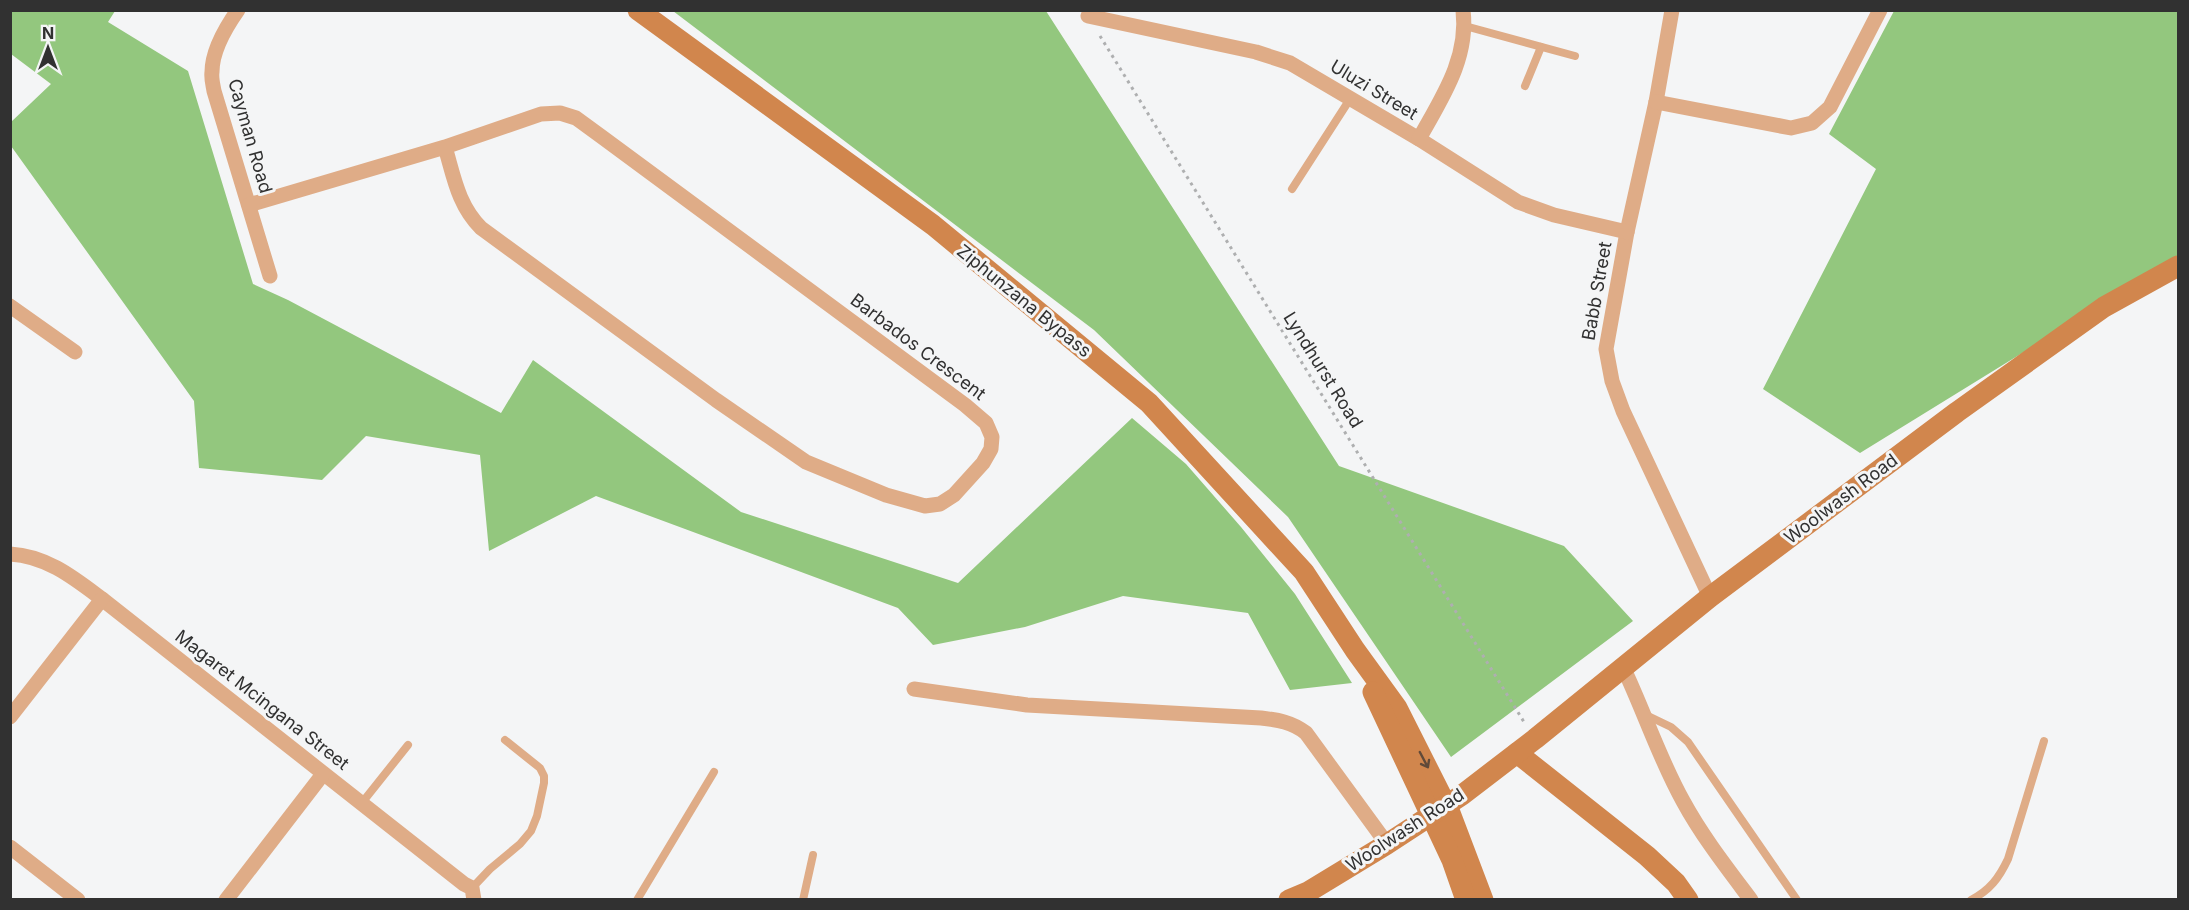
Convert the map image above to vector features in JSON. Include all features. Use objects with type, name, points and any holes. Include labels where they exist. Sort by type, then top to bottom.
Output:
[{"type":"main road","name":"Ziphunzana Bypass","points":[[638,10],[933,225],[1149,403],[1304,572],[1355,650],[1390,712],[1459,858]]},
{"type":"main road","name":"Woolwash Road","points":[[1289,900],[1308,892],[1462,795],[1710,597],[1966,405],[2104,308],[2178,266]]},
{"type":"main road","points":[[1517,753],[1647,856],[1677,883],[1688,900]]},
{"type":"main road","points":[[1459,858],[1466,900]]},
{"type":"main road","points":[[1459,858],[1483,900]]},
{"type":"street","name":"Cayman Road","points":[[238,10],[215,53],[212,72],[214,91],[270,276]]},
{"type":"street","name":"Babb Street","points":[[1672,10],[1656,102],[1627,232],[1606,349],[1612,381],[1623,411],[1710,597]]},
{"type":"street","points":[[1656,102],[1791,128],[1812,123],[1830,107],[1880,10]]},
{"type":"street","name":"Uluzi Street","points":[[1088,16],[1256,52],[1290,63],[1419,139],[1518,202],[1554,215],[1627,232]]},
{"type":"street","points":[[1419,139],[1457,67],[1464,18]]},
{"type":"street","name":"Barbados Crescent","points":[[249,205],[445,147],[541,114],[560,113],[576,118],[965,405],[986,423],[992,437],[991,449],[983,463],[954,495],[940,504],[925,506],[886,495],[806,462],[481,228],[463,204],[445,147]]},
{"type":"street","points":[[10,306],[75,352]]},
{"type":"street","name":"Magaret Mcingana Street","points":[[10,554],[24,555],[58,567],[102,599],[464,884],[473,894]]},
{"type":"street","points":[[10,717],[102,599]]},
{"type":"street","points":[[1623,667],[1683,801],[1709,845],[1750,900]]},
{"type":"street","points":[[914,689],[1027,705],[1282,721],[1297,726],[1306,733],[1387,844]]},
{"type":"street","points":[[226,900],[323,774]]},
{"type":"street","points":[[10,847],[78,900]]},
{"type":"lane","points":[[1464,18],[1541,47],[1575,56]]},
{"type":"lane","points":[[1525,86],[1541,47]]},
{"type":"lane","points":[[1292,189],[1350,99]]},
{"type":"lane","points":[[1645,714],[1671,727],[1688,742],[1797,900]]},
{"type":"lane","points":[[473,894],[490,869],[531,831],[537,816],[544,783],[544,776],[540,768],[505,740]]},
{"type":"lane","points":[[1971,900],[1986,892],[1999,877],[2008,859],[2044,741]]},
{"type":"lane","points":[[361,804],[408,745]]},
{"type":"lane","points":[[637,900],[714,772]]},
{"type":"lane","points":[[803,900],[813,855]]},
{"type":"path","name":"Lyndhurst Road","points":[[1088,16],[1535,739]]},
{"type":"green space","points":[[10,11],[115,11],[108,22],[188,71],[253,284],[288,300],[501,413],[533,360],[741,512],[958,583],[1132,418],[1186,464],[1241,527],[1295,594],[1352,683],[1290,690],[1248,613],[1123,596],[1025,627],[933,645],[898,608],[596,496],[489,551],[480,455],[366,436],[322,480],[199,468],[194,401],[11,146],[11,122],[51,84],[11,54]]},
{"type":"green space","points":[[673,11],[1046,11],[1339,466],[1564,546],[1633,621],[1451,757],[1288,517],[1094,330]]},
{"type":"green space","points":[[1894,11],[2178,11],[2178,257],[1860,453],[1763,389],[1876,169],[1829,134]]}]
